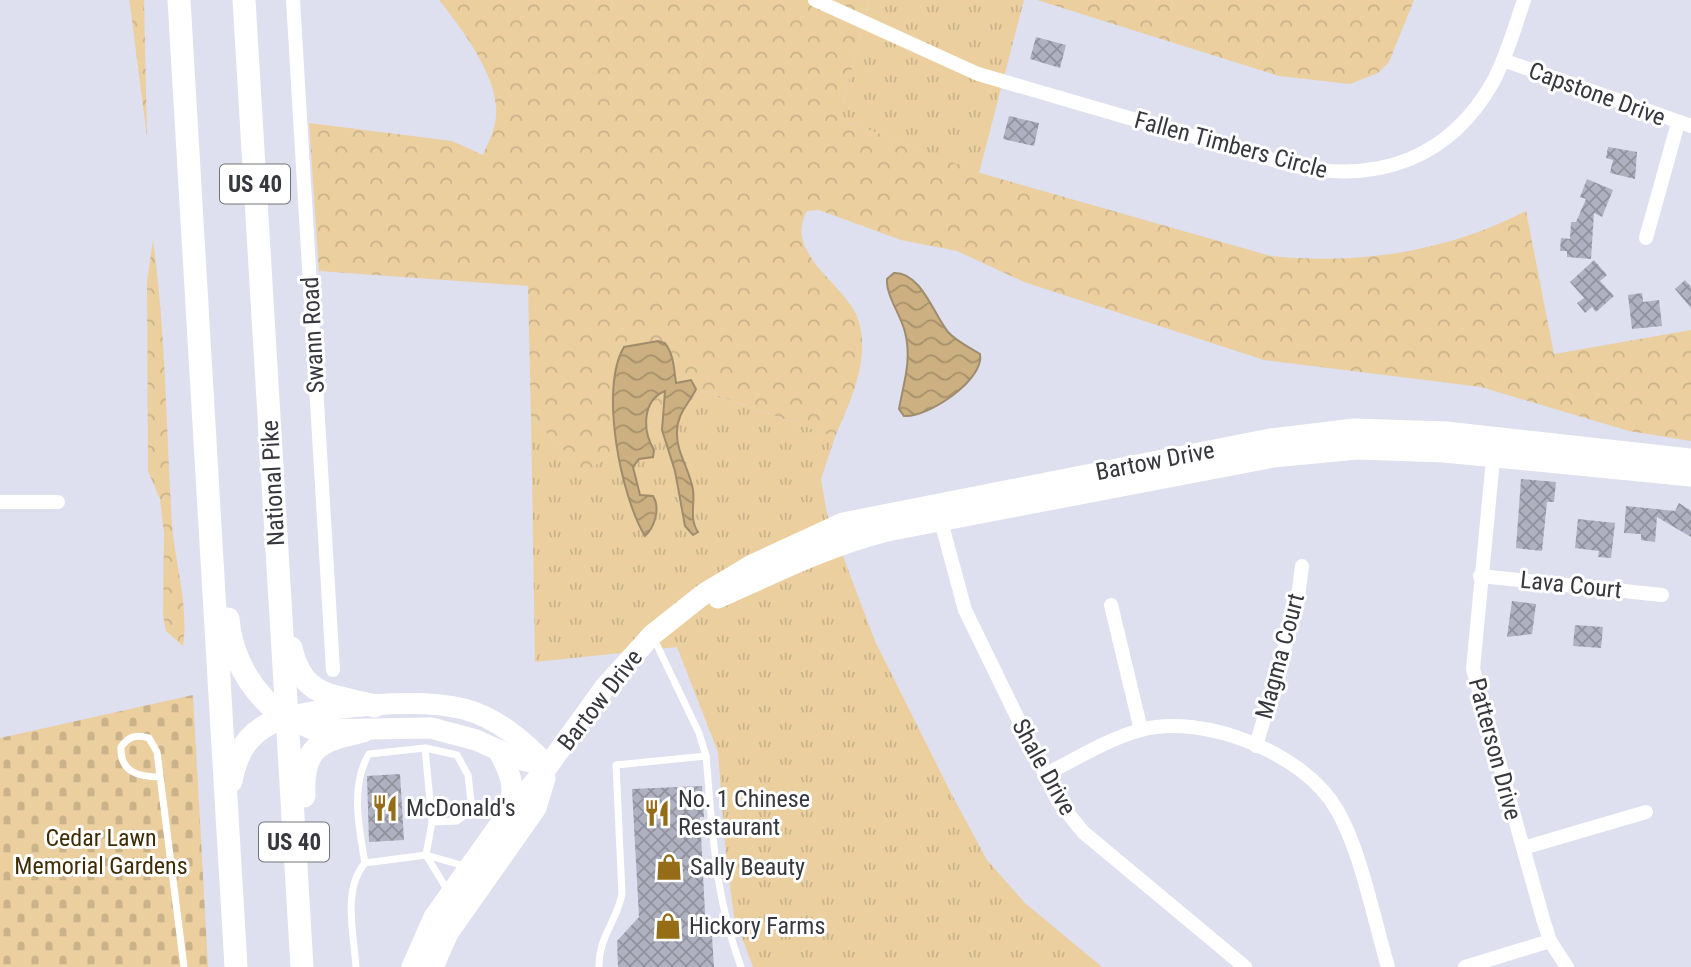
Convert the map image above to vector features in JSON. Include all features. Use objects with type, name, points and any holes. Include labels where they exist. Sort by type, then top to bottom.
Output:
[{"type":"main road","name":"US 40","points":[[178,0],[236,967]]},
{"type":"main road","name":"National Pike","points":[[244,0],[302,967]]},
{"type":"main road","points":[[206,437],[215,451],[229,636],[237,658],[258,694],[268,706],[286,717]]},
{"type":"main road","points":[[280,600],[295,664],[302,678],[312,689],[324,694],[375,706]]},
{"type":"main road","points":[[226,811],[240,750],[252,734],[269,723],[286,717]]},
{"type":"main road","points":[[313,967],[303,771],[317,746],[327,739],[363,731]]},
{"type":"street","name":"Swann Road","points":[[293,0],[333,670]]},
{"type":"street","name":"Fallen Timbers Circle","points":[[815,0],[978,74],[1294,166],[1324,172],[1354,173],[1387,168],[1416,157],[1462,125],[1482,100],[1503,60],[1524,0]]},
{"type":"street","name":"Capstone Drive","points":[[1503,60],[1685,125]]},
{"type":"street","points":[[1646,238],[1685,125]]},
{"type":"street","name":"Bartow Drive","points":[[412,967],[434,917],[503,821],[548,766],[605,687],[652,635],[712,601],[850,540],[939,511],[1315,452],[1399,448],[1494,448],[1691,459]]},
{"type":"street","name":"Bartow Drive","points":[[1494,448],[1691,476]]},
{"type":"street","name":"Patterson Drive","points":[[1494,448],[1473,669],[1550,941],[1567,967]]},
{"type":"street","points":[[0,502],[58,502]]},
{"type":"street","name":"Shale Drive","points":[[939,511],[965,610],[1058,801],[1083,832],[1245,967]]},
{"type":"street","name":"Magma Court","points":[[1256,746],[1297,605],[1302,566]]},
{"type":"street","name":"Lava Court","points":[[1480,576],[1662,595]]},
{"type":"street","points":[[1111,605],[1141,730]]},
{"type":"street","points":[[286,717],[375,706],[431,705],[464,709],[511,732],[548,766]]},
{"type":"street","points":[[286,717],[314,730],[431,728],[476,740],[518,759],[548,766]]},
{"type":"street","points":[[1044,775],[1141,730],[1188,727],[1256,746],[1305,771],[1324,789],[1349,836],[1388,967]]},
{"type":"street","points":[[498,750],[509,770],[513,789],[513,800],[503,821]]},
{"type":"street","points":[[433,967],[448,933],[536,808],[548,766]]},
{"type":"street","points":[[1523,848],[1646,812]]},
{"type":"street","points":[[1465,967],[1550,941]]},
{"type":"lane","points":[[652,635],[695,722],[706,756],[717,885],[722,911],[741,967]]},
{"type":"lane","points":[[160,777],[133,774],[125,766],[121,747],[127,739],[142,736],[154,744],[160,777],[184,967]]},
{"type":"lane","points":[[356,967],[352,895],[355,877],[365,863],[357,806],[363,764],[369,754],[425,748],[457,755],[468,775],[472,810],[457,821],[432,822]]},
{"type":"lane","points":[[425,748],[432,822],[426,855],[450,895]]},
{"type":"lane","points":[[599,967],[603,937],[620,908],[622,894],[616,765],[706,756]]},
{"type":"lane","points":[[365,863],[426,855],[470,867]]},
{"type":"green space","points":[[129,0],[144,0],[147,137],[130,5]]},
{"type":"green space","points":[[439,0],[870,0],[839,118],[980,173],[1271,256],[1337,259],[1402,252],[1465,237],[1526,211],[1554,354],[1691,330],[1691,441],[1629,431],[1481,387],[1264,360],[1024,282],[957,251],[901,240],[819,210],[807,211],[802,227],[803,242],[810,256],[853,308],[862,337],[857,381],[835,437],[705,391],[585,472],[531,417],[528,286],[319,271],[309,123],[452,141],[483,155],[495,123],[493,92],[488,75],[470,42]]},
{"type":"green space","points":[[870,0],[1024,0],[979,173],[839,118]]},
{"type":"green space","points":[[1037,0],[1414,0],[1389,62],[1378,73],[1350,84],[1279,76]]},
{"type":"green space","points":[[153,240],[163,346],[172,524],[183,600],[183,646],[166,631],[163,616],[164,533],[160,499],[148,471],[147,281]]},
{"type":"green space","points":[[705,391],[835,437],[821,479],[827,514],[875,641],[952,795],[987,860],[1025,903],[1102,967],[753,967],[734,916],[726,856],[718,752],[677,647],[535,662],[531,417],[585,472]]},
{"type":"green space","name":"Cedar Lawn Memorial Gardens","points":[[193,695],[208,967],[0,967],[0,738]]},
{"type":"water","points":[[894,273],[912,279],[948,332],[980,354],[979,364],[964,386],[939,404],[914,415],[904,416],[899,409],[908,352],[903,326],[887,285],[887,279]]},
{"type":"water","points":[[658,341],[665,343],[670,352],[676,383],[691,380],[696,389],[681,414],[677,432],[693,490],[693,517],[698,532],[693,535],[685,526],[675,471],[662,430],[665,391],[652,402],[646,418],[650,443],[654,450],[653,457],[639,459],[633,467],[640,495],[653,496],[655,501],[654,523],[645,536],[628,496],[621,470],[613,415],[613,388],[617,365],[624,347]]},
{"type":"building","points":[[1036,37],[1066,45],[1060,68],[1030,59]]},
{"type":"building","points":[[1009,116],[1039,123],[1034,146],[1003,139]]},
{"type":"building","points":[[1608,147],[1637,152],[1635,179],[1610,173],[1613,160],[1606,158]]},
{"type":"building","points":[[1587,179],[1613,190],[1602,217],[1594,213],[1591,259],[1567,257],[1567,251],[1560,251],[1561,238],[1570,239],[1571,222],[1576,222],[1586,199],[1580,197]]},
{"type":"building","points":[[1594,260],[1607,275],[1600,281],[1614,296],[1596,312],[1592,307],[1585,313],[1577,303],[1584,298],[1570,282]]},
{"type":"building","points":[[1685,280],[1691,287],[1691,308],[1675,289]]},
{"type":"building","points":[[1642,293],[1643,302],[1659,300],[1662,326],[1632,329],[1628,295]]},
{"type":"building","points":[[1521,479],[1556,482],[1554,502],[1547,502],[1542,551],[1516,548]]},
{"type":"building","points":[[1679,503],[1691,511],[1691,537],[1657,517],[1655,542],[1641,540],[1641,534],[1624,533],[1626,506],[1675,511]]},
{"type":"building","points":[[1578,519],[1615,523],[1611,558],[1598,557],[1599,551],[1575,548]]},
{"type":"building","points":[[1512,601],[1536,604],[1532,634],[1507,637]]},
{"type":"building","points":[[1575,625],[1603,627],[1601,648],[1573,646]]},
{"type":"building","name":"McDonald's","points":[[400,774],[404,840],[369,842],[367,776]]},
{"type":"building","points":[[702,786],[704,817],[700,817],[705,913],[707,936],[712,936],[714,967],[618,967],[617,941],[639,917],[632,789]]},
{"type":"place","name":"McDonald's","points":[[385,808]]},
{"type":"place","name":"No. 1 Chinese Restaurant","points":[[657,813]]},
{"type":"place","name":"Sally Beauty","points":[[669,867]]},
{"type":"place","name":"Hickory Farms","points":[[668,926]]}]
